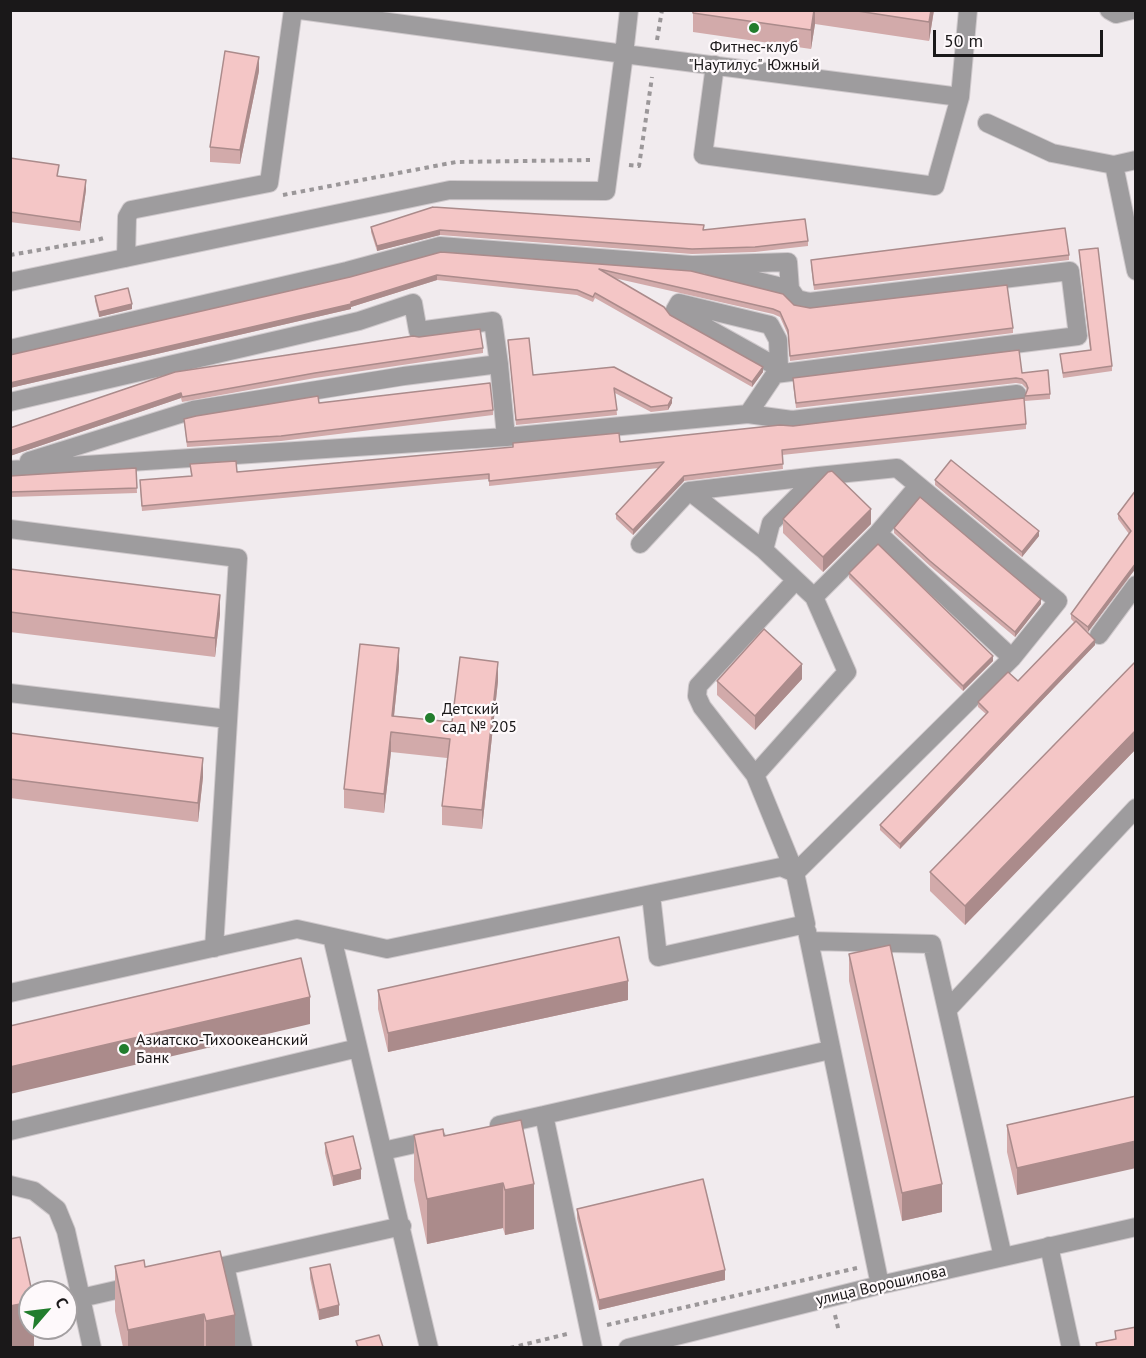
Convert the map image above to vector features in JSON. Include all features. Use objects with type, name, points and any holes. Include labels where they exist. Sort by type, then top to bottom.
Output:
[{"type":"street","points":[[126,258],[127,217],[131,210],[269,183],[293,10]]},
{"type":"street","points":[[300,10],[960,97]]},
{"type":"street","points":[[10,282],[450,190],[606,190],[629,10]]},
{"type":"street","points":[[715,65],[703,155],[934,186],[960,97],[968,10]]},
{"type":"street","points":[[1109,10],[1116,14],[1132,10]]},
{"type":"street","points":[[987,123],[1052,153],[1114,165],[1136,160]]},
{"type":"street","points":[[1114,165],[1136,271]]},
{"type":"street","points":[[10,349],[347,271],[440,246],[692,265],[788,262],[790,289],[797,298],[809,302],[1070,271],[1078,336],[777,371],[675,310],[679,303],[770,325],[778,340],[777,371],[748,414]]},
{"type":"street","points":[[692,265],[790,289]]},
{"type":"street","points":[[10,402],[359,321],[413,303],[418,331],[493,321],[506,437]]},
{"type":"street","points":[[10,469],[193,410],[404,376],[499,364]]},
{"type":"street","points":[[10,469],[506,437],[748,414],[792,420],[1017,394]]},
{"type":"street","points":[[640,544],[689,491],[897,468],[1058,601],[1012,658],[795,873]]},
{"type":"street","points":[[764,550],[771,524],[818,476]]},
{"type":"street","points":[[814,597],[878,533],[918,486]]},
{"type":"street","points":[[689,491],[764,550],[814,597],[847,672],[755,775]]},
{"type":"street","points":[[10,529],[237,558],[214,948]]},
{"type":"street","points":[[878,533],[1012,658]]},
{"type":"street","points":[[796,580],[698,686],[697,696],[702,707],[755,775],[795,873],[880,1285]]},
{"type":"street","points":[[1099,635],[1136,585]]},
{"type":"street","points":[[10,693],[228,719]]},
{"type":"street","points":[[947,1010],[1136,808]]},
{"type":"street","points":[[10,993],[297,929],[387,949],[781,867],[795,873]]},
{"type":"street","points":[[651,895],[658,957],[808,933],[932,944],[1003,1257]]},
{"type":"street","points":[[332,937],[429,1347]]},
{"type":"street","points":[[10,1131],[358,1048]]},
{"type":"street","points":[[486,1128],[830,1050]]},
{"type":"street","points":[[544,1114],[593,1347]]},
{"type":"street","points":[[383,1151],[452,1135]]},
{"type":"street","points":[[10,1185],[34,1191],[57,1209],[66,1231],[92,1347]]},
{"type":"street","points":[[188,1274],[402,1226]]},
{"type":"street","name":"улица Ворошилова","points":[[638,1346],[880,1285],[1136,1227]]},
{"type":"street","points":[[1049,1246],[1071,1347]]},
{"type":"street","points":[[225,1266],[243,1347]]},
{"type":"street","points":[[81,1298],[154,1282]]},
{"type":"path","points":[[273,197],[456,162],[595,160],[639,166],[662,10]]},
{"type":"path","points":[[10,255],[98,240],[127,229]]},
{"type":"path","points":[[835,1314],[839,1332]]},
{"type":"building","points":[[693,10],[814,10],[811,30],[693,13]]},
{"type":"building","points":[[851,10],[931,10],[929,22]]},
{"type":"building","points":[[225,51],[259,57],[240,150],[210,147]]},
{"type":"building","points":[[10,158],[59,165],[57,176],[86,180],[80,222],[10,212]]},
{"type":"building","points":[[433,207],[704,225],[703,230],[805,219],[808,241],[755,247],[692,249],[440,230],[377,246],[371,227]]},
{"type":"building","points":[[1065,228],[1069,255],[814,285],[811,260]]},
{"type":"building","points":[[1098,248],[1112,366],[1063,373],[1060,354],[1091,350],[1079,250]]},
{"type":"building","points":[[441,252],[691,271],[783,294],[794,305],[810,308],[1007,285],[1013,328],[790,356],[788,330],[780,312],[599,269],[664,307],[670,315],[763,367],[752,382],[595,293],[593,297],[577,290],[437,275],[351,302],[351,304],[10,383],[10,355],[350,277]]},
{"type":"building","points":[[128,288],[132,304],[99,312],[95,296]]},
{"type":"building","points":[[480,329],[483,348],[315,373],[182,397],[181,393],[10,451],[10,428],[175,372],[413,336]]},
{"type":"building","points":[[529,338],[533,375],[614,367],[672,398],[668,405],[651,407],[614,388],[617,410],[516,420],[508,340]]},
{"type":"building","points":[[1019,350],[1022,373],[1048,370],[1050,394],[1025,396],[1028,388],[1026,383],[1016,378],[796,403],[793,378]]},
{"type":"building","points":[[490,383],[493,410],[281,436],[187,442],[184,419],[196,416],[318,396],[319,403]]},
{"type":"building","points":[[1024,398],[1026,424],[782,450],[783,464],[684,476],[633,530],[616,514],[664,462],[489,481],[489,474],[142,506],[140,480],[192,476],[190,464],[236,461],[237,472],[513,447],[513,443],[619,433],[620,442],[780,425],[793,426]]},
{"type":"building","points":[[951,460],[1039,531],[1022,552],[935,480]]},
{"type":"building","points":[[136,468],[137,488],[10,492],[10,476]]},
{"type":"building","points":[[832,471],[871,509],[823,557],[783,519],[828,472]]},
{"type":"building","points":[[1136,490],[1136,563],[1088,627],[1071,614],[1131,531],[1118,514]]},
{"type":"building","points":[[920,497],[1041,599],[1015,632],[894,528]]},
{"type":"building","points":[[878,544],[993,656],[963,686],[849,573]]},
{"type":"building","points":[[10,569],[220,595],[215,638],[10,612]]},
{"type":"building","points":[[1076,621],[1095,640],[900,844],[880,825],[988,712],[978,702],[1008,672],[1018,681]]},
{"type":"building","points":[[764,629],[802,664],[755,716],[717,681]]},
{"type":"building","name":"Детский сад № 205","points":[[360,644],[399,648],[392,716],[452,722],[460,657],[498,662],[482,810],[442,806],[450,739],[391,732],[384,794],[344,789]]},
{"type":"building","points":[[1136,661],[1136,730],[965,906],[930,872]]},
{"type":"building","points":[[10,733],[203,758],[198,803],[10,779]]},
{"type":"building","points":[[619,937],[628,981],[388,1033],[378,990]]},
{"type":"building","points":[[890,945],[942,1184],[902,1193],[849,954]]},
{"type":"building","points":[[301,958],[310,997],[10,1067],[10,1026]]},
{"type":"building","points":[[1136,1096],[1136,1141],[1017,1168],[1007,1125]]},
{"type":"building","points":[[521,1120],[534,1184],[505,1190],[503,1183],[427,1199],[414,1135],[443,1129],[444,1136]]},
{"type":"building","points":[[353,1136],[361,1169],[333,1176],[325,1143]]},
{"type":"building","points":[[703,1179],[725,1270],[599,1300],[577,1209]]},
{"type":"building","points":[[20,1237],[29,1280],[18,1280],[18,1304],[10,1306],[10,1239]]},
{"type":"building","points":[[220,1251],[235,1315],[206,1321],[204,1314],[128,1330],[115,1266],[144,1260],[145,1267]]},
{"type":"building","points":[[330,1264],[339,1305],[319,1310],[310,1268]]},
{"type":"building","points":[[1136,1327],[1136,1347],[1097,1347],[1096,1343],[1116,1339],[1115,1331]]},
{"type":"building","points":[[379,1335],[383,1347],[358,1347],[356,1341]]},
{"type":"place","name":"Фитнес-клуб \"Наутилус\" Южный","points":[[754,28]]},
{"type":"place","name":"Детский сад № 205","points":[[430,718]]},
{"type":"place","name":"Азиатско-Тихоокеанский Банк","points":[[124,1049]]}]
